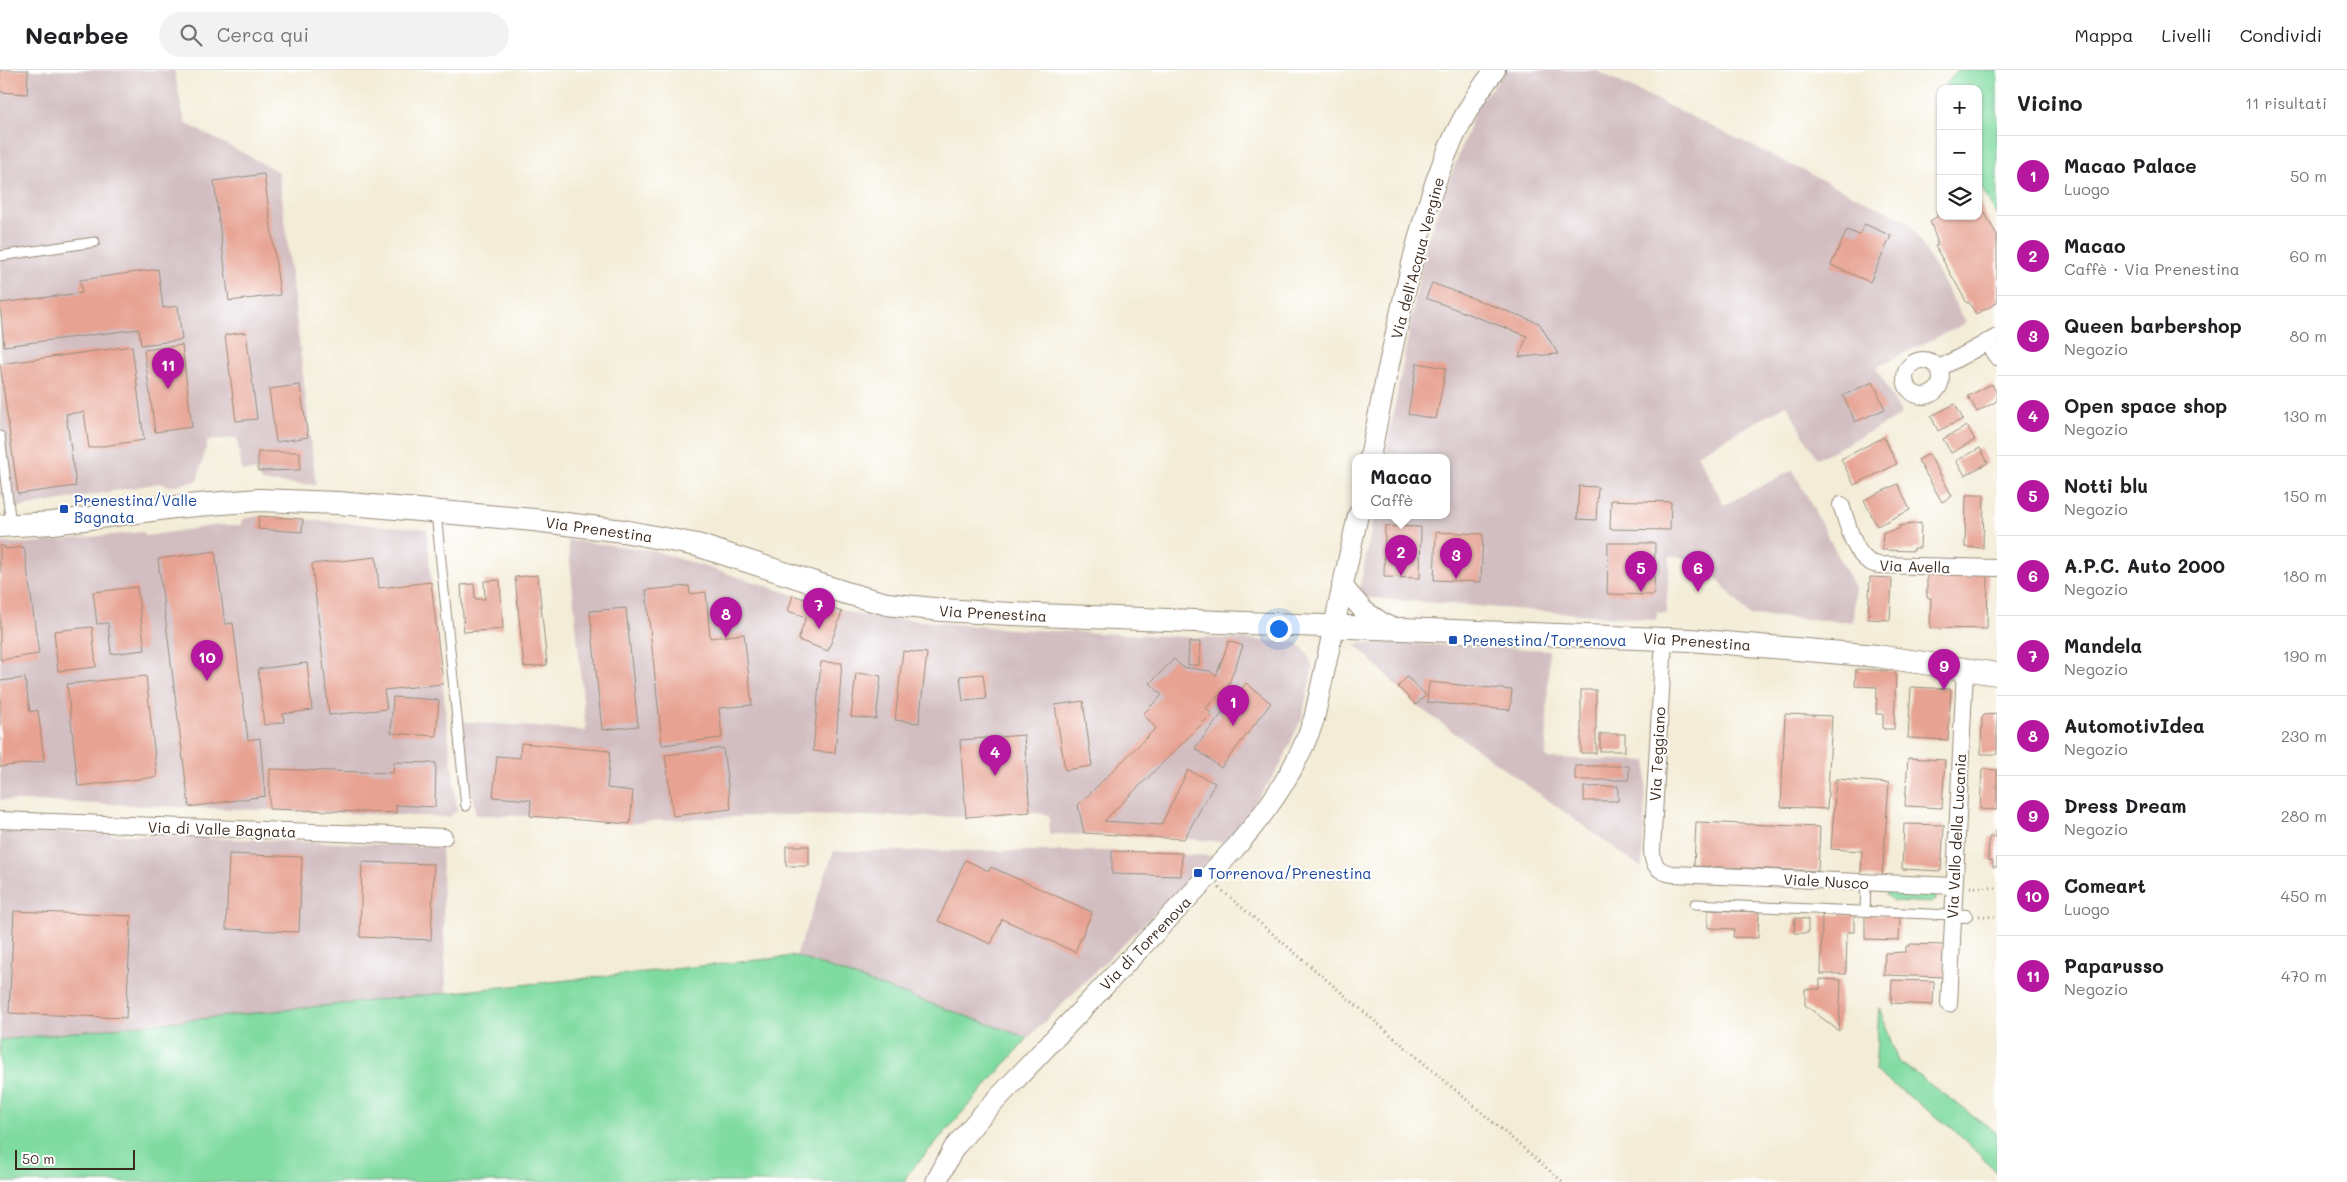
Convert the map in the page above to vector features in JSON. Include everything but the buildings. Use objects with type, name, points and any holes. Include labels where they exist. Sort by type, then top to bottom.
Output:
[{"type":"main road","name":"Via Prenestina","points":[[5,526],[53,523],[155,509],[247,500],[315,502],[568,524],[668,539],[719,551],[859,597],[909,607],[1012,614],[1664,639],[1808,649],[1997,674]]},
{"type":"street","name":"Via dell'Acqua Vergine","points":[[1371,454],[1400,314],[1426,212],[1457,129],[1477,94],[1495,70]]},
{"type":"street","points":[[1938,369],[1992,340],[1997,357]]},
{"type":"street","name":"Via Avella","points":[[1841,506],[1859,552],[1867,562],[1879,566],[1997,568]]},
{"type":"street","points":[[1334,626],[1357,519]]},
{"type":"street","points":[[1342,586],[1364,611],[1390,628]]},
{"type":"street","name":"Via di Torrenova","points":[[936,1182],[958,1143],[980,1116],[1207,878],[1257,822],[1293,770],[1314,719],[1334,626]]},
{"type":"street","name":"Via Teggiano","points":[[1656,867],[1652,858],[1652,850],[1664,639]]},
{"type":"street","name":"Via Vallo della Lucania","points":[[1949,1004],[1959,915],[1965,669]]},
{"type":"street","name":"Via di Valle Bagnata","points":[[0,820],[444,837]]},
{"type":"street","name":"Viale Nusco","points":[[1656,867],[1669,874],[1960,886]]},
{"type":"lane","points":[[0,256],[95,242]]},
{"type":"lane","points":[[0,436],[5,526]]},
{"type":"lane","points":[[436,512],[466,806]]},
{"type":"lane","points":[[1865,911],[1866,882]]},
{"type":"lane","name":"Viale Nusco","points":[[1695,904],[1959,915]]},
{"type":"path","points":[[1207,878],[1563,1182]]},
{"type":"path","points":[[1960,886],[1997,888]]},
{"type":"path","points":[[1959,915],[1997,917]]},
{"type":"shaded area","points":[[0,70],[174,70],[185,123],[279,172],[316,485],[261,482],[258,471],[242,471],[237,438],[208,440],[197,481],[171,486],[160,483],[16,508],[12,496],[1,498]]},
{"type":"shaded area","points":[[1508,70],[1595,70],[1909,222],[1966,323],[1876,367],[1902,415],[1817,459],[1787,405],[1697,454],[1724,505],[1793,470],[1855,588],[1853,622],[1749,615],[1711,572],[1681,557],[1670,556],[1666,613],[1657,613],[1656,620],[1358,597],[1373,519],[1450,519],[1450,454],[1386,454],[1426,243],[1478,103]]},
{"type":"shaded area","points":[[259,516],[427,529],[431,582],[457,811],[448,817],[0,800],[0,543],[29,543],[143,532],[146,536],[218,525],[242,525],[243,519]]},
{"type":"shaded area","points":[[568,540],[651,550],[860,615],[1008,629],[1297,642],[1306,652],[1313,667],[1302,717],[1280,766],[1246,816],[1224,842],[1155,836],[1049,834],[1049,815],[1030,812],[966,817],[786,815],[660,820],[630,824],[530,816],[476,815],[461,721],[586,731]]},
{"type":"shaded area","points":[[1380,642],[1549,650],[1546,758],[1647,761],[1642,868],[1416,705],[1355,644]]},
{"type":"shaded area","points":[[0,830],[441,847],[446,993],[0,1040]]},
{"type":"shaded area","points":[[834,851],[1112,851],[1212,856],[1028,1038],[796,956]]},
{"type":"green space","points":[[1956,70],[1997,70],[1997,216],[1982,188],[1982,85],[1946,85]]},
{"type":"green space","points":[[1888,889],[1935,892],[1936,900],[1931,903],[1893,901],[1886,895]]},
{"type":"green space","points":[[796,956],[1028,1038],[907,1175],[905,1182],[0,1182],[0,1040]]},
{"type":"green space","points":[[1879,1007],[1898,1061],[1997,1133],[1997,1172],[1953,1129],[1875,1071]]},
{"type":"place","name":"Paparusso","points":[[168,389]]},
{"type":"place","name":"Prenestina/Valle Bagnata","points":[[64,509]]},
{"type":"place","name":"Macao","points":[[1401,576]]},
{"type":"place","name":"Queen barbershop","points":[[1456,579]]},
{"type":"place","name":"Notti blu","points":[[1641,592]]},
{"type":"place","name":"A.P.C. Auto 2000","points":[[1698,592]]},
{"type":"place","name":"Mandela","points":[[819,629]]},
{"type":"place","name":"AutomotivIdea","points":[[726,638]]},
{"type":"place","name":"Prenestina/Torrenova","points":[[1453,640]]},
{"type":"place","name":"Comeart","points":[[207,681]]},
{"type":"place","name":"Dress Dream","points":[[1944,690]]},
{"type":"place","name":"Macao Palace","points":[[1233,726]]},
{"type":"place","name":"Open space shop","points":[[995,776]]},
{"type":"place","name":"Torrenova/Prenestina","points":[[1198,873]]}]
